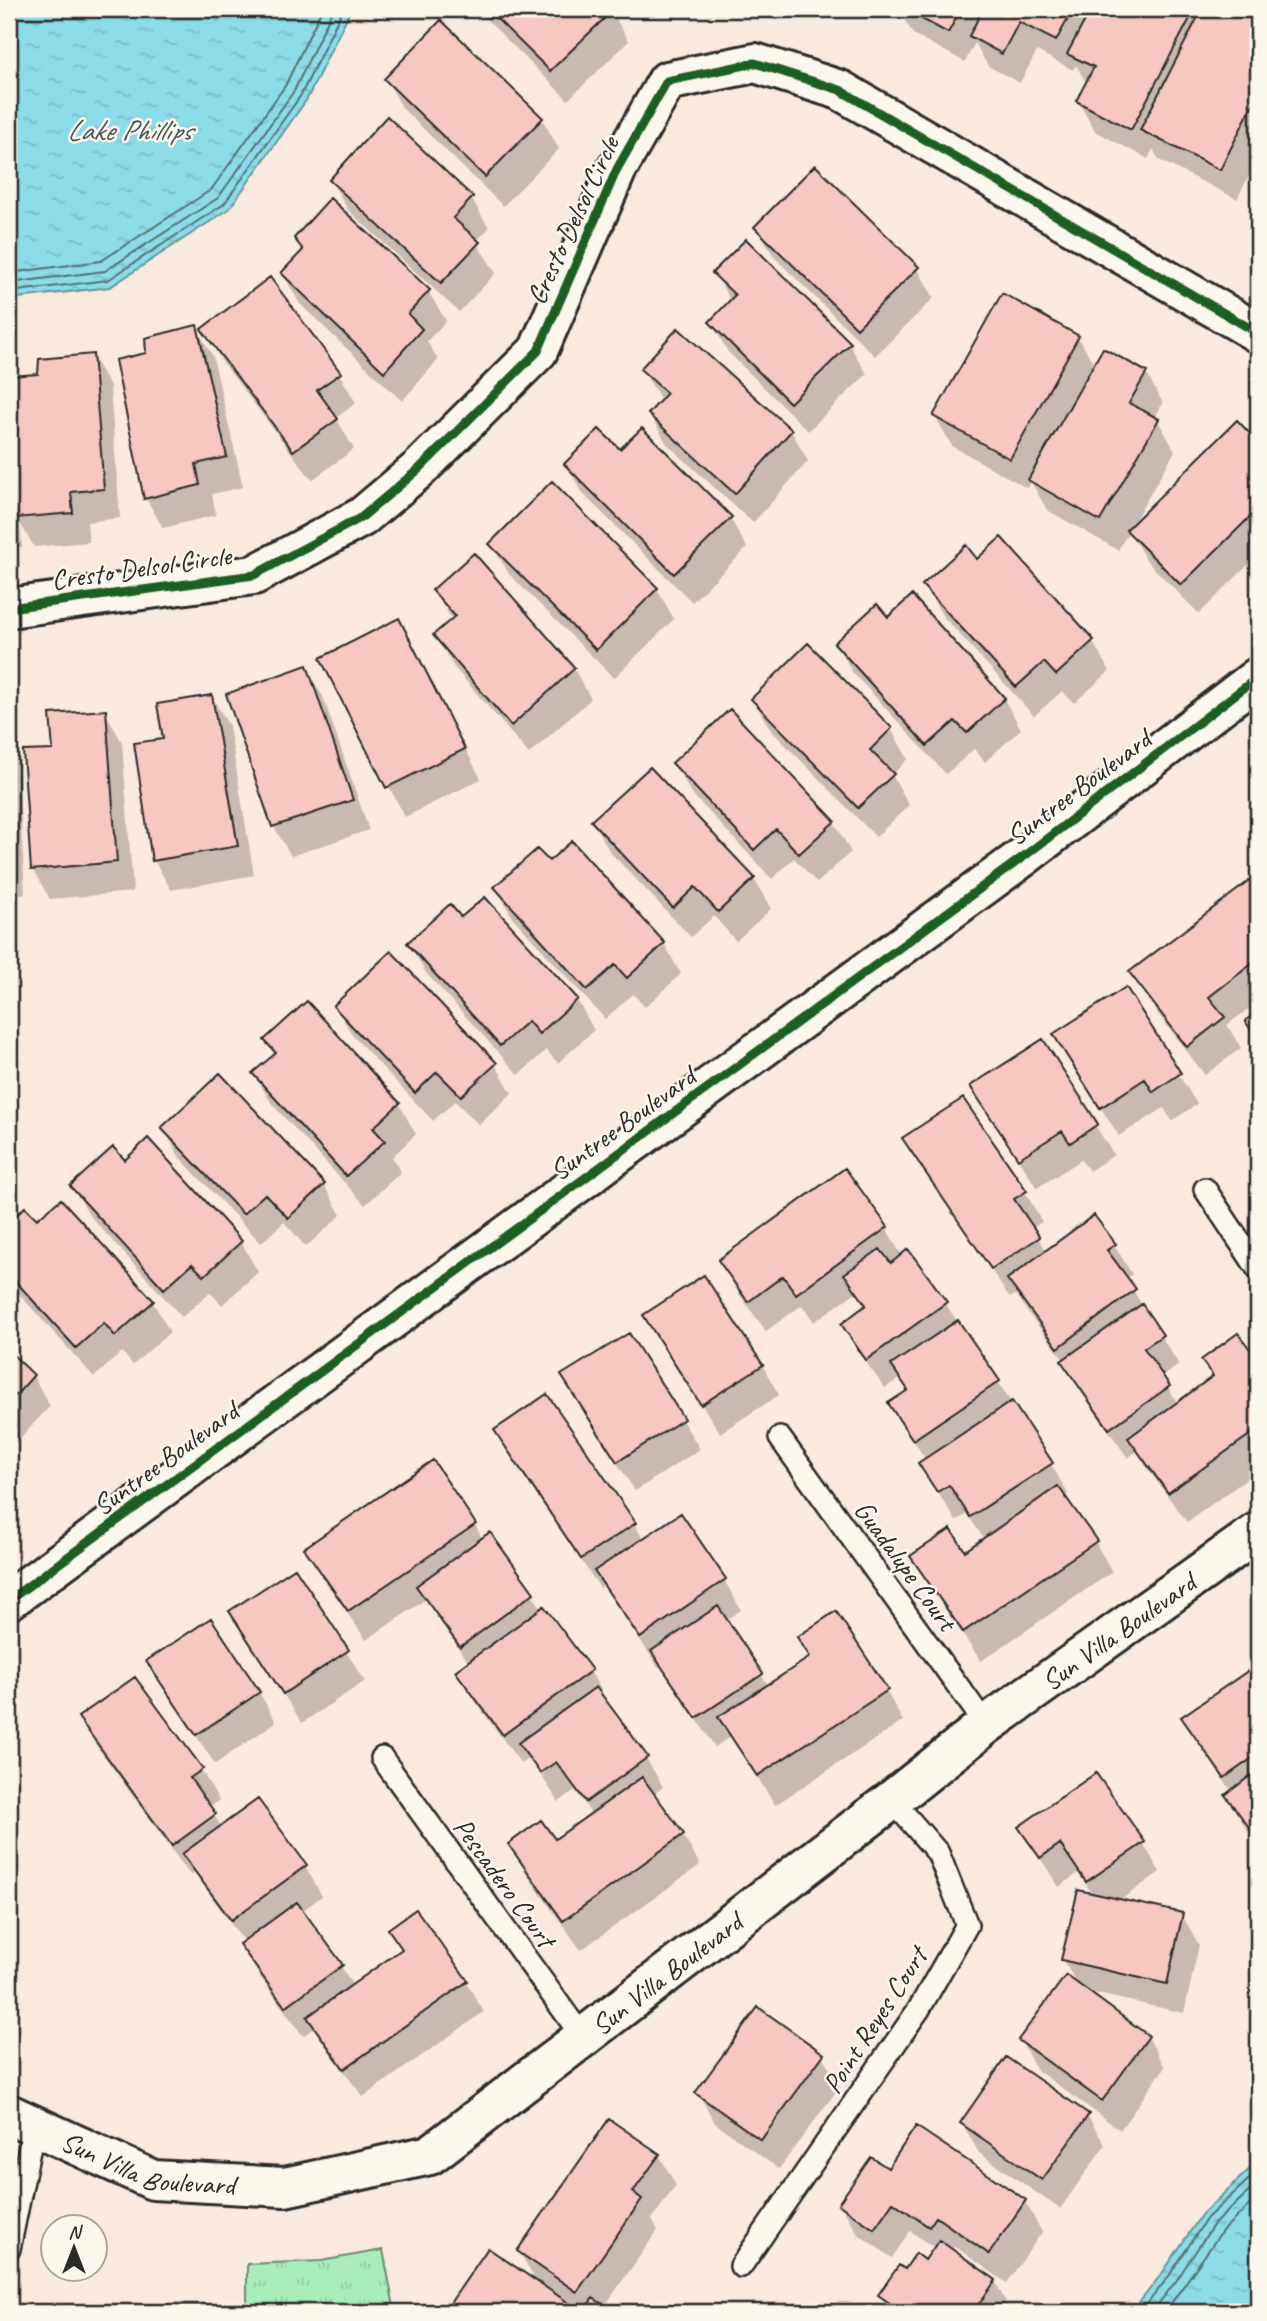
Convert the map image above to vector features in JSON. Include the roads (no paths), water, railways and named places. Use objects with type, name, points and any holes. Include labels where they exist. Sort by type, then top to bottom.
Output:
[{"type":"street","name":"Cresto Delsol Circle","points":[[9,608],[254,575],[362,517],[419,469],[538,351],[617,169],[667,81],[755,63],[840,90],[1258,332]]},
{"type":"street","name":"Suntree Boulevard","points":[[9,1600],[1023,857],[1258,677]]},
{"type":"street","name":"Sun Villa Boulevard","points":[[21,2120],[153,2180],[285,2187],[430,2155],[584,2039],[986,1725],[1258,1532]]},
{"type":"lane","points":[[1205,1189],[1258,1269]]},
{"type":"lane","name":"Guadalupe Court","points":[[780,1438],[986,1725]]},
{"type":"lane","name":"Pescadero Court","points":[[382,1758],[584,2039]]},
{"type":"lane","name":"Point Reyes Court","points":[[741,2266],[919,2009],[967,1925],[938,1853],[892,1800]]},
{"type":"lane","points":[[9,2249],[21,2120]]},
{"type":"water","name":"Lake Phillips","points":[[9,9],[351,9],[307,99],[229,209],[110,287],[9,299]]},
{"type":"water","points":[[1257,2162],[1258,2312],[1132,2312],[1202,2214]]}]
